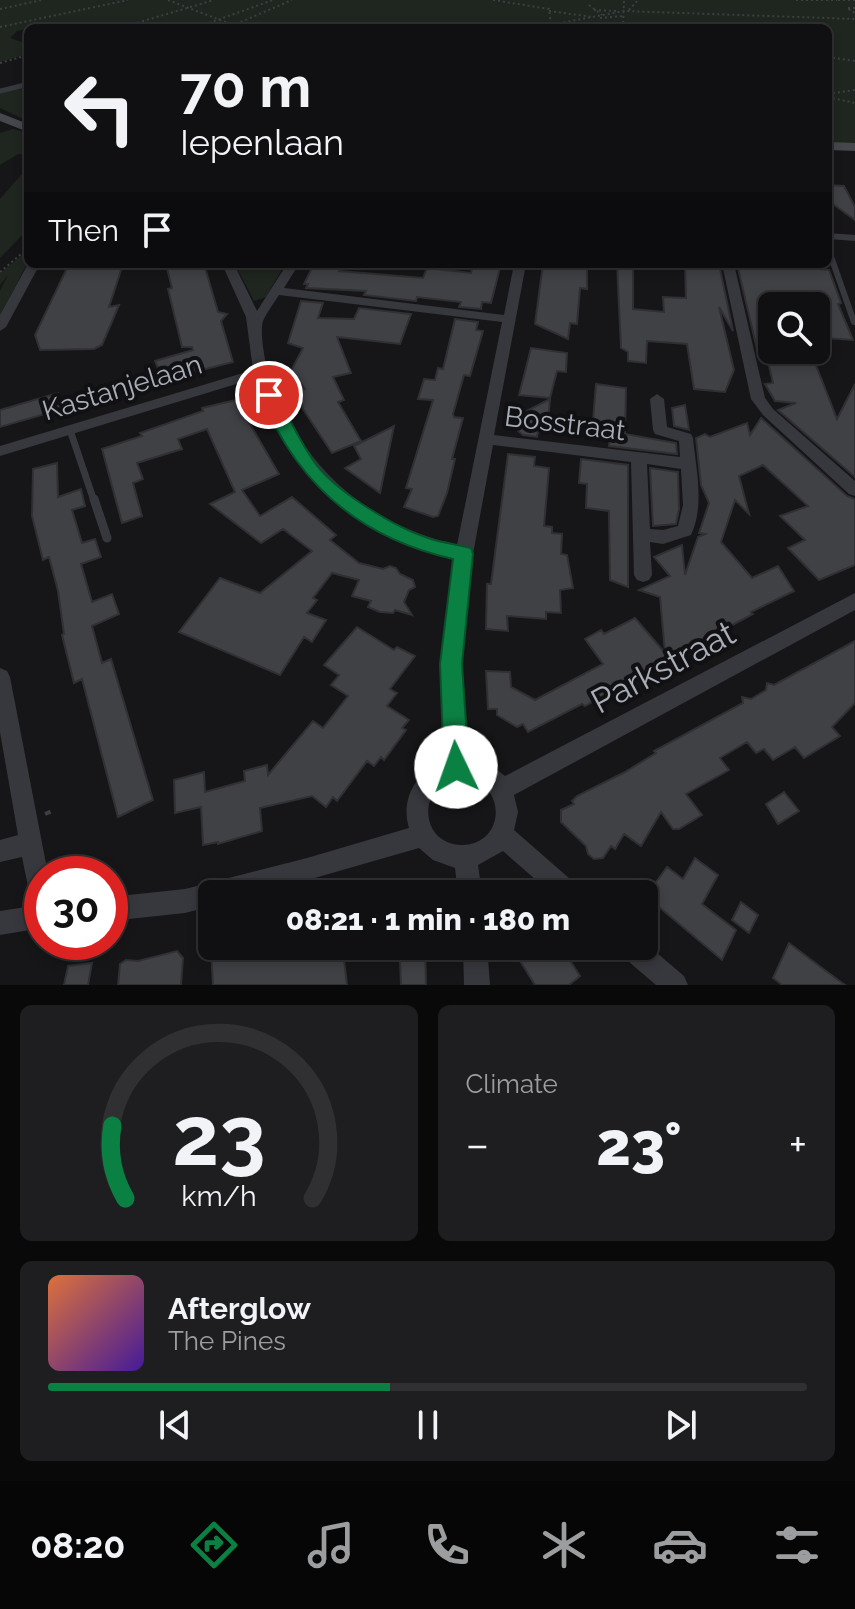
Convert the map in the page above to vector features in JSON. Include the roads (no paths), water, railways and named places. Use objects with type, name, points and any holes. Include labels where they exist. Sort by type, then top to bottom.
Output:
[{"type":"street","points":[[0,117],[24,126]]},
{"type":"street","points":[[832,146],[855,147]]},
{"type":"street","points":[[832,236],[855,238]]},
{"type":"street","points":[[0,327],[32,268]]},
{"type":"street","points":[[230,268],[255,324],[260,372],[278,418],[313,473],[384,526],[421,544],[464,554]]},
{"type":"street","points":[[255,324],[291,268]]},
{"type":"street","name":"Bosstraat","points":[[456,767],[451,664],[464,554],[519,268]]},
{"type":"street","points":[[729,268],[758,399],[768,412],[855,490]]},
{"type":"street","points":[[277,291],[509,319]]},
{"type":"street","name":"Kastanjelaan","points":[[0,451],[260,372]]},
{"type":"street","name":"Bosstraat","points":[[641,535],[663,537],[685,530],[691,505],[686,438],[660,430],[657,399]]},
{"type":"street","name":"Bosstraat","points":[[486,439],[688,464]]},
{"type":"street","name":"Bosstraat","points":[[639,458],[643,575]]},
{"type":"street","name":"Parkstraat","points":[[501,790],[855,601]]},
{"type":"street","points":[[0,677],[33,856]]},
{"type":"street","points":[[456,767],[481,772],[501,790],[507,812],[501,834],[487,851],[466,858],[447,855],[424,835],[418,815],[420,795],[438,773],[456,767]]},
{"type":"street","points":[[501,834],[554,880]]},
{"type":"street","points":[[128,907],[185,901],[307,870],[424,835]]},
{"type":"street","points":[[0,851],[31,844]]},
{"type":"street","points":[[466,858],[468,880]]},
{"type":"street","points":[[0,923],[24,919]]},
{"type":"street","points":[[476,960],[477,985]]},
{"type":"street","points":[[646,960],[675,985]]},
{"type":"lane","points":[[0,91],[24,85]]},
{"type":"lane","points":[[832,259],[854,322]]},
{"type":"lane","points":[[70,430],[107,538]]}]
